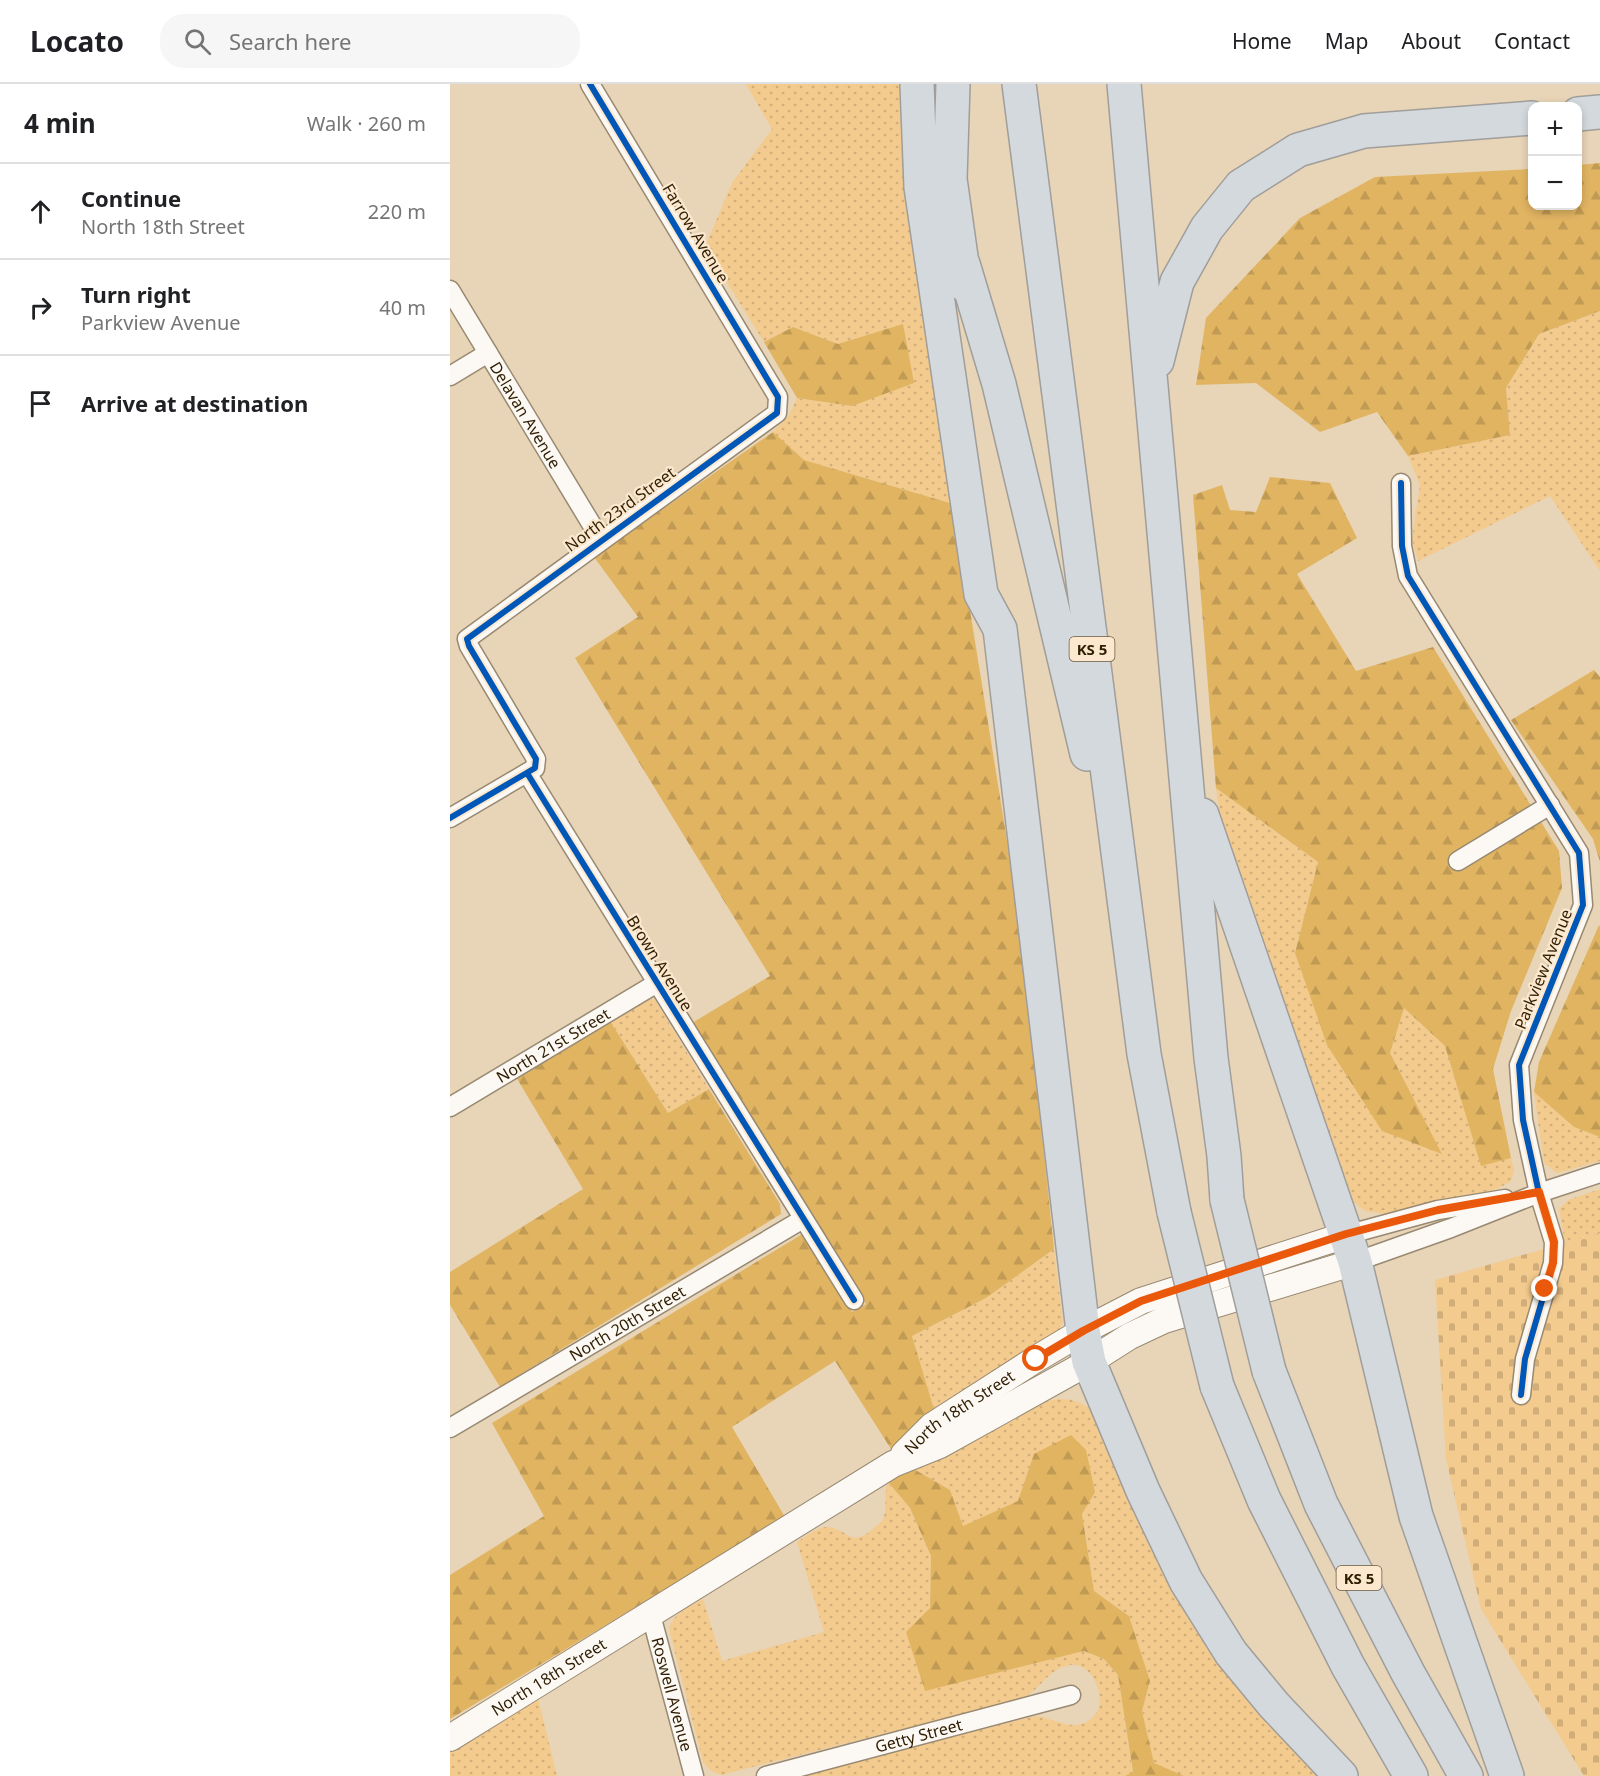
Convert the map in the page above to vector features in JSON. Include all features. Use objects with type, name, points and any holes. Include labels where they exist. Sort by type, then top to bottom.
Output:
[{"type":"highway","points":[[917,84],[921,187],[979,583],[981,594],[1000,630]]},
{"type":"highway","points":[[953,84],[950,179],[963,264],[973,396],[1086,1346],[1143,1491],[1186,1581],[1231,1653],[1274,1705],[1341,1776]]},
{"type":"highway","name":"KS 5","points":[[1019,84],[1144,1054],[1174,1212],[1216,1386],[1275,1521],[1348,1666],[1411,1776]]},
{"type":"highway","name":"KS 5","points":[[1124,84],[1211,1058],[1224,1156],[1227,1200],[1269,1371],[1322,1504],[1408,1673],[1467,1776]]},
{"type":"highway","points":[[1582,114],[1600,112]]},
{"type":"highway","points":[[1151,386],[1177,282],[1207,228],[1241,186],[1298,150],[1364,131],[1528,118]]},
{"type":"highway","points":[[963,264],[999,384],[1127,926]]},
{"type":"highway","points":[[1185,768],[1351,1248],[1416,1516],[1507,1776]]},
{"type":"main road","name":"North 18th Street","points":[[450,1738],[893,1464],[932,1426],[1036,1359],[1086,1346],[1141,1301],[1351,1248]]},
{"type":"street","name":"Farrow Avenue","points":[[590,84],[778,397]]},
{"type":"street","name":"Delavan Avenue","points":[[450,290],[601,540]]},
{"type":"street","points":[[450,376],[488,353]]},
{"type":"street","name":"North 23rd Street","points":[[527,773],[535,768],[536,759],[467,639],[777,413],[778,397]]},
{"type":"street","name":"Parkview Avenue","points":[[1401,483],[1402,546],[1408,576],[1579,853],[1583,905],[1519,1065],[1523,1120],[1539,1192],[1554,1242],[1553,1263],[1525,1359],[1521,1395]]},
{"type":"street","points":[[450,818],[527,773]]},
{"type":"street","name":"Brown Avenue","points":[[527,773],[854,1300]]},
{"type":"street","points":[[1458,861],[1550,805]]},
{"type":"street","name":"North 21st Street","points":[[450,1107],[657,982]]},
{"type":"street","name":"North 18th Street","points":[[1351,1248],[1451,1228],[1539,1192],[1600,1173]]},
{"type":"street","name":"North 18th Street","points":[[1351,1248],[1438,1210],[1539,1192]]},
{"type":"street","name":"North 20th Street","points":[[450,1428],[803,1219]]},
{"type":"street","name":"Roswell Avenue","points":[[651,1615],[694,1776]]},
{"type":"street","name":"Getty Street","points":[[766,1776],[1071,1695]]},
{"type":"green space","points":[[746,84],[905,84],[953,504],[804,460],[773,432],[789,415],[797,398],[852,406],[838,344],[793,327],[764,342],[705,247],[732,183],[772,129]]},
{"type":"green space","points":[[1600,163],[1600,311],[1539,334],[1506,388],[1510,435],[1408,456],[1377,412],[1320,432],[1256,383],[1196,385],[1206,318],[1300,218],[1375,177],[1528,169],[1528,210],[1582,210],[1582,165]]},
{"type":"green space","points":[[1600,311],[1600,571],[1550,496],[1418,561],[1412,539],[1420,485],[1408,456],[1510,435],[1506,388],[1539,334]]},
{"type":"green space","points":[[903,324],[914,383],[852,406],[797,398],[764,342],[793,327],[838,344]]},
{"type":"green space","points":[[773,432],[804,460],[953,504],[1020,922],[1054,1249],[986,1298],[912,1336],[936,1416],[891,1449],[835,1361],[732,1427],[785,1517],[450,1719],[450,1575],[544,1516],[492,1423],[804,1233],[852,1312],[866,1304],[692,1023],[770,976],[575,658],[638,617],[594,557]]},
{"type":"green space","points":[[1270,477],[1330,483],[1357,538],[1297,574],[1356,671],[1433,647],[1559,851],[1562,888],[1511,1011],[1493,1069],[1511,1158],[1481,1166],[1445,1046],[1404,1008],[1390,1053],[1442,1154],[1382,1131],[1327,1045],[1295,953],[1318,862],[1216,788],[1193,495],[1222,485],[1230,510],[1256,512]]},
{"type":"green space","points":[[1594,670],[1600,677],[1600,862],[1593,839],[1511,720]]},
{"type":"green space","points":[[1216,788],[1318,862],[1295,953],[1442,1154],[1390,1053],[1403,1007],[1445,1046],[1481,1165],[1511,1158],[1514,1170],[1511,1181],[1497,1189],[1386,1214],[1365,1211],[1350,1199],[1224,842]]},
{"type":"green space","points":[[1599,925],[1600,1137],[1574,1127],[1534,1092],[1539,1062]]},
{"type":"green space","points":[[648,998],[655,1000],[709,1089],[668,1113],[610,1021]]},
{"type":"green space","points":[[610,1021],[668,1113],[709,1089],[780,1204],[781,1214],[500,1387],[450,1305],[450,1272],[583,1189],[516,1077]]},
{"type":"green space","points":[[1534,1092],[1574,1127],[1600,1137],[1600,1161],[1557,1173],[1544,1163]]},
{"type":"green space","points":[[1600,1189],[1600,1233],[1565,1243],[1559,1209],[1568,1200]]},
{"type":"green space","points":[[1600,1233],[1600,1776],[1584,1776],[1481,1609],[1446,1459],[1435,1280]]},
{"type":"green space","points":[[1054,1249],[1063,1323],[1053,1339],[936,1416],[912,1336],[986,1298]]},
{"type":"green space","points":[[1057,1399],[1079,1403],[1098,1416],[1328,1776],[1184,1776],[1154,1764],[1142,1711],[1150,1681],[1129,1616],[1094,1591],[1082,1514],[1034,1454],[1018,1502],[963,1527],[950,1490],[912,1468],[1045,1402]]},
{"type":"green space","points":[[1071,1435],[1086,1450],[1095,1492],[1082,1514],[1094,1591],[1129,1616],[1150,1681],[1142,1711],[1154,1763],[1184,1776],[1125,1776],[1133,1772],[1118,1675],[1104,1659],[1084,1651],[925,1691],[906,1632],[930,1608],[931,1556],[910,1508],[888,1482],[912,1468],[950,1490],[963,1526],[1018,1501],[1034,1454]]},
{"type":"green space","points":[[888,1482],[910,1508],[931,1556],[925,1690],[1084,1651],[1104,1659],[1118,1675],[1133,1773],[1125,1776],[800,1776],[1035,1716],[1071,1725],[1089,1721],[1096,1713],[1100,1703],[1099,1692],[1089,1672],[1080,1666],[1070,1665],[1055,1671],[1021,1699],[721,1775],[711,1771],[703,1762],[669,1629],[671,1623],[682,1611],[703,1599],[722,1661],[824,1632],[797,1542],[826,1527],[848,1536],[865,1535],[883,1519]]},
{"type":"green space","points":[[538,1698],[557,1776],[450,1776],[450,1752]]},
{"type":"cycle path","points":[[450,818],[535,768],[536,759],[467,639],[777,413],[778,397],[590,84]]},
{"type":"cycle path","points":[[1401,483],[1402,546],[1408,576],[1579,853],[1583,905],[1519,1065],[1523,1120],[1539,1193],[1554,1242],[1553,1263],[1525,1359],[1521,1395]]},
{"type":"cycle path","points":[[527,773],[854,1300]]},
{"type":"route","points":[[1036,1359],[1141,1301],[1252,1264],[1346,1234],[1438,1210],[1539,1192],[1554,1242],[1553,1263],[1545,1289]]}]
